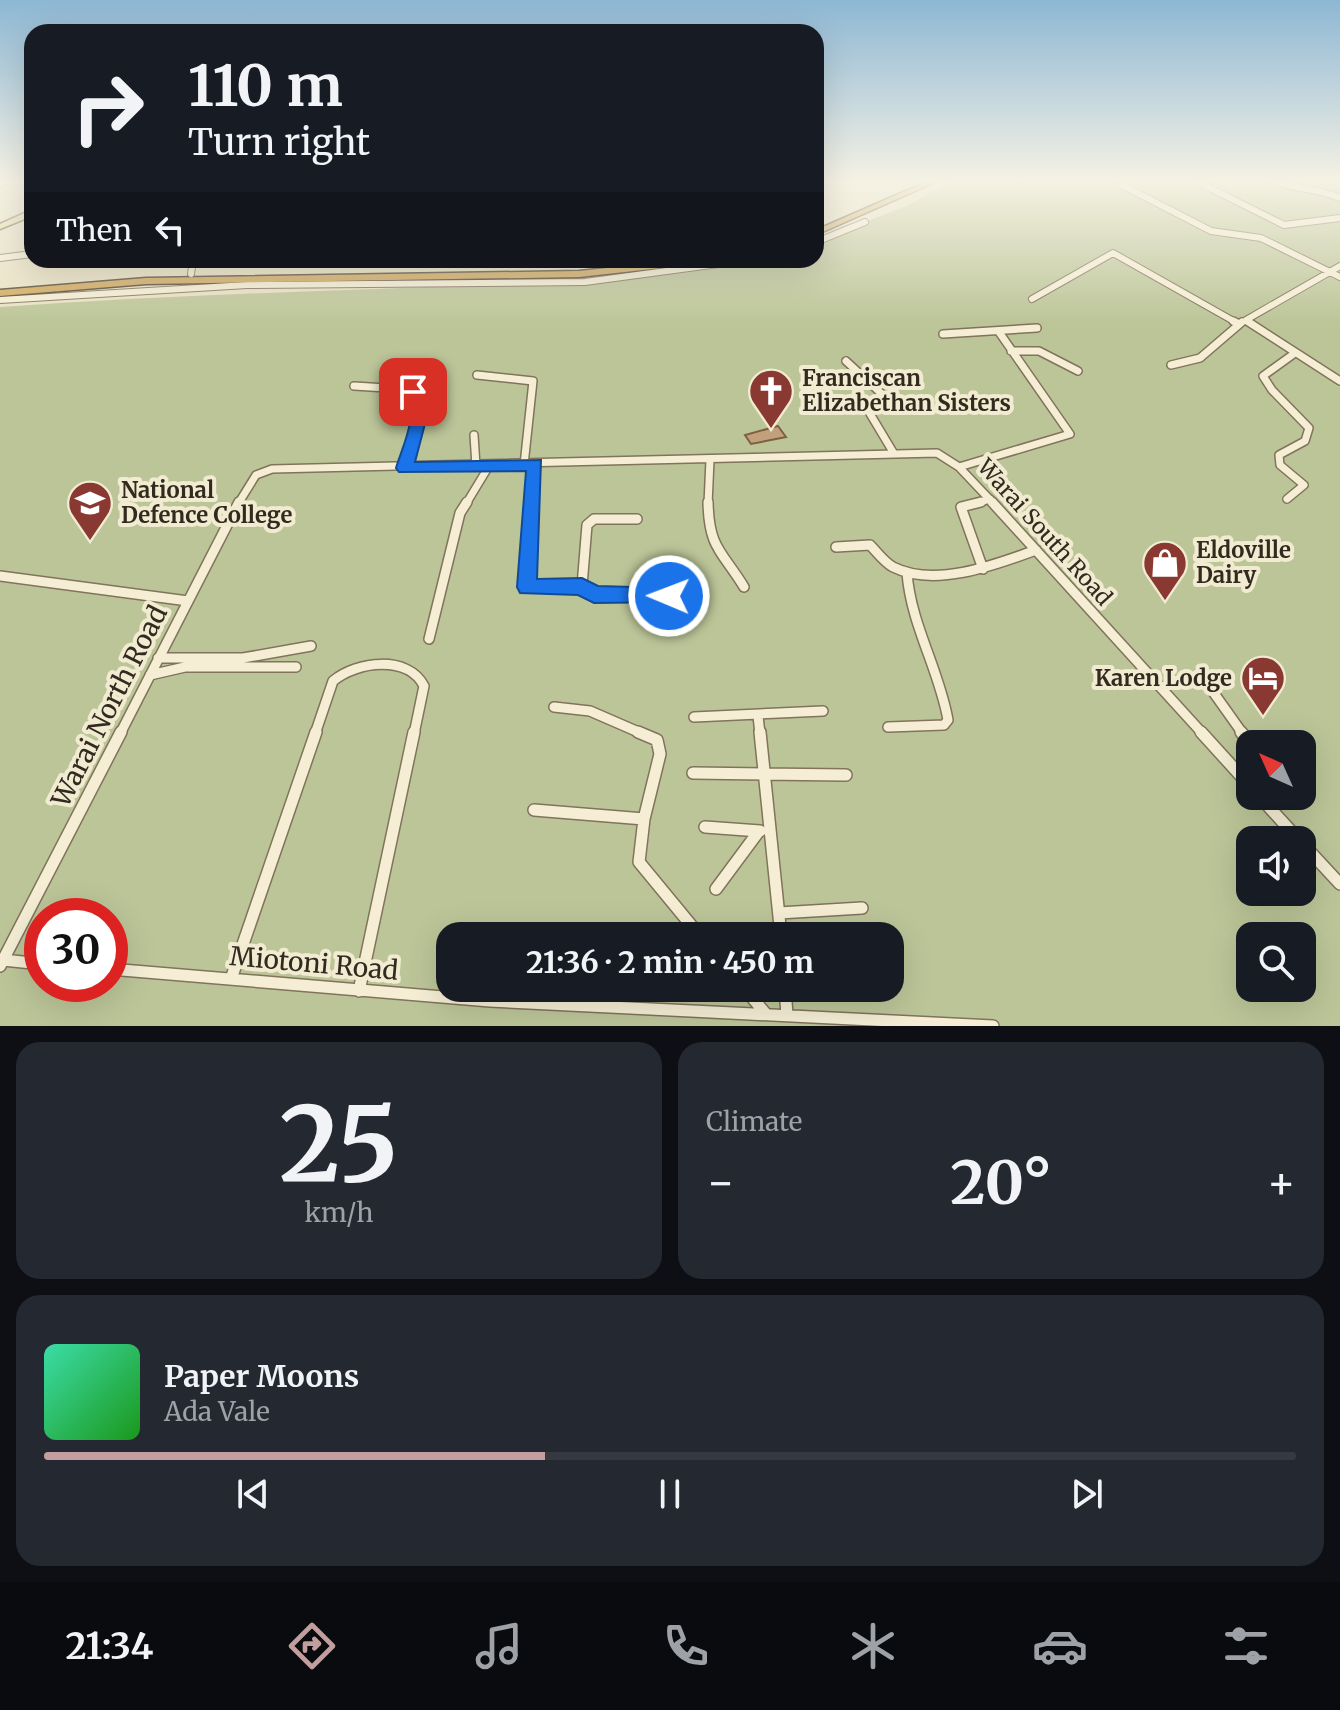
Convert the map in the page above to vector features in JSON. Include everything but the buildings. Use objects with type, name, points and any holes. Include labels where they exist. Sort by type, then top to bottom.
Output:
[{"type":"highway","points":[[0,290],[191,274],[551,268]]},
{"type":"highway","points":[[0,290],[146,281],[579,274],[633,268]]},
{"type":"street","points":[[824,239],[851,228]]},
{"type":"street","points":[[1205,228],[1261,238],[1340,277]]},
{"type":"street","points":[[1032,299],[1113,253],[1242,322],[1340,381]]},
{"type":"street","points":[[0,258],[24,255]]},
{"type":"street","points":[[1171,365],[1200,358],[1242,322],[1340,266]]},
{"type":"street","points":[[191,274],[192,268]]},
{"type":"street","points":[[0,300],[247,285],[585,282],[689,268]]},
{"type":"street","points":[[943,334],[1037,328]]},
{"type":"street","points":[[959,467],[1070,434],[999,332]]},
{"type":"street","points":[[1011,351],[1039,351],[1068,369],[1078,371]]},
{"type":"street","points":[[1287,499],[1304,485],[1280,465],[1279,455],[1305,441],[1309,428],[1299,413],[1272,390],[1263,376],[1295,353]]},
{"type":"street","points":[[846,361],[884,396],[866,407],[893,452]]},
{"type":"street","points":[[477,375],[528,378],[534,383],[524,465]]},
{"type":"street","points":[[354,386],[403,389],[419,398],[419,416],[405,468]]},
{"type":"street","points":[[474,435],[476,466]]},
{"type":"street","name":"Warai South Road","points":[[264,471],[535,465],[659,458],[710,460],[937,453],[959,467],[990,499],[1236,771]]},
{"type":"street","points":[[710,460],[708,498],[711,533],[719,554],[744,587]]},
{"type":"street","points":[[535,465],[525,585],[529,589],[582,586],[594,595],[669,596]]},
{"type":"street","points":[[429,639],[460,513],[489,466]]},
{"type":"street","name":"Warai North Road","points":[[1,963],[251,481],[264,471]]},
{"type":"street","points":[[983,569],[961,507],[990,499]]},
{"type":"street","points":[[582,586],[587,525],[594,519],[637,519]]},
{"type":"street","points":[[836,547],[870,545],[891,567],[907,573],[983,569],[1036,550]]},
{"type":"street","points":[[888,727],[944,725],[948,720],[943,694],[907,603],[907,573]]},
{"type":"street","points":[[0,576],[188,601]]},
{"type":"street","points":[[158,658],[243,658],[311,646]]},
{"type":"street","points":[[150,675],[185,667],[296,667]]},
{"type":"street","points":[[231,979],[333,681],[352,667],[408,667],[419,674],[424,686],[359,991]]},
{"type":"street","points":[[1211,689],[1240,730]]},
{"type":"street","points":[[554,707],[590,711],[657,740],[660,754],[637,847],[639,862],[688,922]]},
{"type":"street","points":[[694,717],[823,711]]},
{"type":"street","points":[[758,716],[764,830],[780,922]]},
{"type":"street","points":[[693,773],[846,775]]},
{"type":"street","points":[[534,810],[644,819]]},
{"type":"street","points":[[1272,810],[1286,826]]},
{"type":"street","points":[[705,827],[764,830]]},
{"type":"street","points":[[716,889],[764,830]]},
{"type":"street","points":[[1316,858],[1340,884]]},
{"type":"street","points":[[779,913],[862,908]]},
{"type":"street","points":[[1,963],[24,964]]},
{"type":"street","name":"Miotoni Road","points":[[128,970],[359,991],[787,1015],[814,1021],[993,1026]]},
{"type":"street","points":[[756,1002],[766,1014]]},
{"type":"street","points":[[786,1002],[787,1015]]},
{"type":"green space","points":[[850,228],[1340,228],[1340,1026],[0,1026],[0,307],[581,280],[708,268],[824,268],[824,238]]},
{"type":"place","name":"Franciscan Elizabethan Sisters","points":[[771,430]]},
{"type":"place","name":"National Defence College","points":[[90,542]]},
{"type":"place","name":"Eldoville Dairy","points":[[1165,602]]},
{"type":"place","name":"Karen Lodge","points":[[1263,717]]},
{"type":"route","points":[[413,392],[419,398],[419,416],[405,468],[535,465],[525,585],[529,589],[582,586],[594,595],[669,596]]}]
